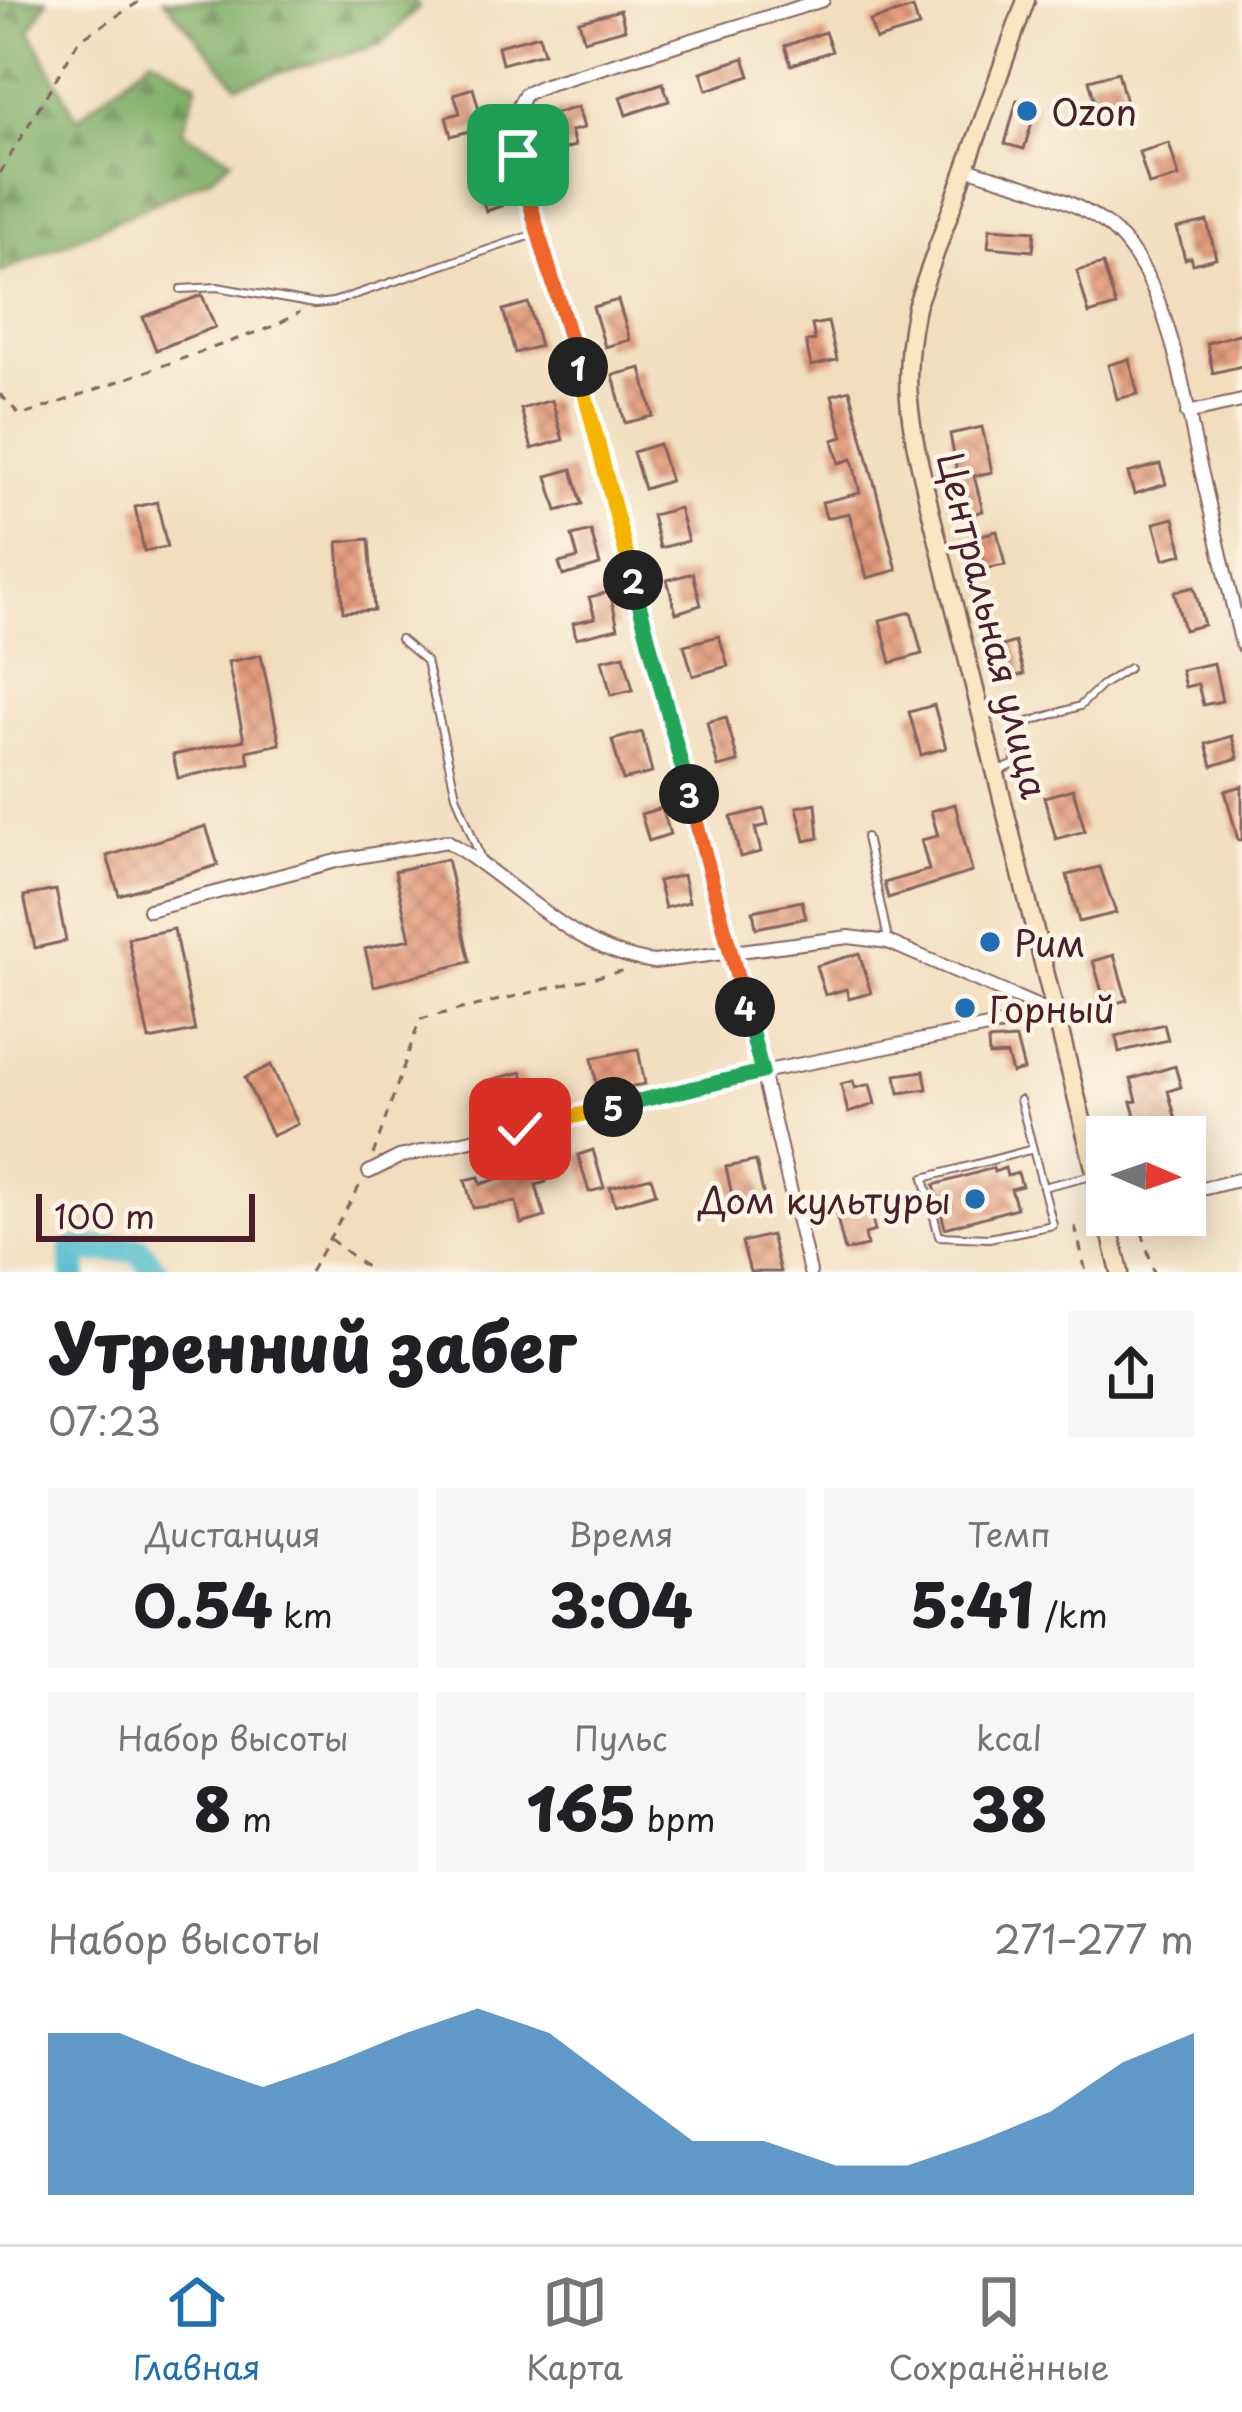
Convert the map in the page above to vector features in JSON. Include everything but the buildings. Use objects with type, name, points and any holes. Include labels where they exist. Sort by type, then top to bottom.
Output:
[{"type":"street","points":[[810,1272],[562,308],[535,234],[512,119],[524,94],[545,85],[823,0]]},
{"type":"street","name":"Центральная улица","points":[[1025,0],[916,307],[906,396],[1086,1139]]},
{"type":"street","points":[[966,168],[1062,200],[1105,224],[1130,249],[1163,319],[1242,645]]},
{"type":"street","points":[[1187,412],[1242,401]]},
{"type":"street","points":[[149,910],[340,860],[447,841],[483,862],[569,932],[601,950],[654,962],[849,937],[888,942],[1054,1014]]},
{"type":"street","points":[[368,1172],[399,1157],[762,1072],[1054,1014]]},
{"type":"street","points":[[1206,1187],[1242,1179]]},
{"type":"street","name":"Центральная улица","points":[[1112,1236],[1120,1272]]},
{"type":"lane","points":[[181,289],[217,286],[315,304],[333,302],[535,234]]},
{"type":"lane","points":[[400,639],[426,661],[456,795],[483,862]]},
{"type":"lane","points":[[999,771],[1015,764],[1014,742],[1022,724],[1080,706],[1129,668]]},
{"type":"lane","points":[[866,837],[888,942]]},
{"type":"lane","points":[[1020,1100],[1033,1149],[1053,1225],[989,1238],[939,1236],[924,1178],[1033,1149]]},
{"type":"lane","points":[[1043,1187],[1086,1176]]},
{"type":"path","points":[[0,173],[79,40],[142,0]]},
{"type":"path","points":[[0,394],[21,416],[274,326],[315,304]]},
{"type":"path","points":[[310,1272],[368,1172],[419,1019],[654,962]]},
{"type":"path","points":[[1076,1226],[1086,1272]]},
{"type":"path","points":[[1143,1236],[1154,1272]]},
{"type":"path","points":[[328,1238],[371,1272]]},
{"type":"green space","points":[[0,0],[47,0],[30,31],[77,119],[152,57],[197,83],[183,132],[232,159],[210,178],[0,273]]},
{"type":"green space","points":[[164,0],[415,0],[419,8],[381,44],[237,85]]},
{"type":"waterway","points":[[74,1272],[73,1250],[138,1249],[156,1272]]},
{"type":"place","name":"Ozon","points":[[1027,111]]},
{"type":"place","name":"Рим","points":[[990,942]]},
{"type":"place","name":"Горный","points":[[965,1008]]},
{"type":"place","name":"Дом культуры","points":[[975,1199]]},
{"type":"route","points":[[518,155],[535,234],[562,308],[762,1072],[520,1129]]}]
